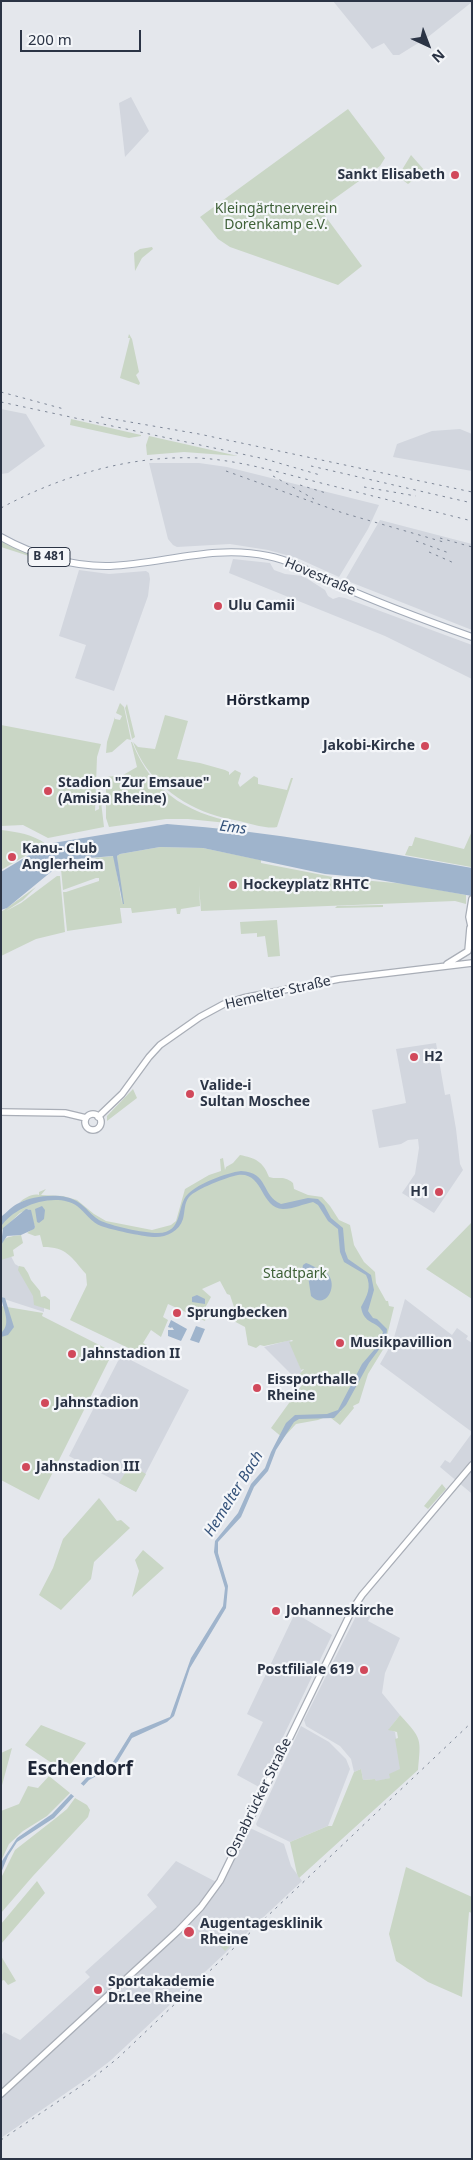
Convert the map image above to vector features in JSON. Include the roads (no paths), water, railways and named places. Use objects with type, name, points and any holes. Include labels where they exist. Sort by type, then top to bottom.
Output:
[{"type":"main road","name":"Hovestraße","points":[[1,537],[34,552],[86,565],[110,566],[222,552],[268,556],[293,564],[373,600],[472,637]]},
{"type":"main road","points":[[444,965],[468,951],[471,930],[469,911],[472,899]]},
{"type":"main road","name":"Hemelter Straße","points":[[98,1116],[122,1094],[160,1045],[200,1017],[224,1004],[243,998],[339,979],[472,962]]},
{"type":"main road","points":[[1,1112],[66,1113],[86,1118]]},
{"type":"main road","points":[[92,1114],[98,1116],[100,1125],[93,1130],[85,1124],[86,1118],[92,1114]]},
{"type":"main road","name":"Osnabrücker Straße","points":[[1,2094],[178,1931],[201,1907],[220,1881],[352,1610],[362,1595],[472,1466]]},
{"type":"water","points":[[167,824],[282,836],[472,868],[472,896],[368,878],[325,874],[203,848],[160,847],[117,856],[124,904],[113,856],[77,859],[57,867],[7,908],[1,910],[1,872],[47,844]]},
{"type":"water","points":[[241,1171],[256,1175],[270,1196],[281,1204],[308,1198],[318,1199],[324,1205],[331,1218],[343,1228],[345,1251],[348,1259],[371,1275],[374,1290],[368,1311],[373,1318],[377,1319],[387,1329],[386,1340],[369,1363],[346,1405],[334,1418],[299,1419],[294,1422],[276,1450],[268,1471],[254,1487],[241,1517],[218,1542],[218,1553],[228,1586],[226,1608],[190,1668],[174,1716],[167,1722],[132,1738],[115,1766],[89,1780],[54,1818],[17,1842],[8,1856],[1,1873],[2,1861],[17,1838],[52,1814],[86,1778],[113,1762],[131,1733],[170,1717],[191,1658],[223,1606],[225,1588],[214,1552],[215,1541],[238,1513],[251,1484],[265,1468],[286,1423],[295,1415],[327,1414],[338,1410],[362,1364],[380,1343],[383,1332],[367,1320],[361,1307],[369,1287],[366,1275],[344,1262],[340,1252],[338,1229],[328,1221],[318,1205],[313,1202],[287,1209],[276,1207],[270,1203],[258,1184],[246,1176],[238,1175],[227,1178],[193,1194],[186,1202],[181,1224],[175,1231],[162,1236],[153,1237],[101,1226],[77,1206],[58,1200],[36,1203],[25,1207],[7,1219],[1,1227],[1,1217],[25,1200],[57,1196],[78,1202],[93,1216],[111,1225],[144,1232],[166,1232],[176,1224],[184,1199],[188,1194],[213,1179]]},
{"type":"water","points":[[42,1206],[45,1210],[44,1219],[39,1223],[37,1222],[35,1209]]},
{"type":"water","points":[[26,1209],[31,1210],[34,1229],[21,1235],[7,1236],[1,1245],[3,1228]]},
{"type":"water","points":[[306,1263],[322,1270],[329,1276],[332,1288],[327,1298],[317,1300],[311,1296],[308,1276],[302,1270],[303,1265]]},
{"type":"water","points":[[197,1295],[205,1299],[205,1304],[192,1302],[192,1297]]},
{"type":"water","points":[[1,1297],[5,1298],[14,1327],[8,1335],[1,1337],[1,1333],[6,1325],[6,1316]]},
{"type":"water","points":[[171,1320],[187,1329],[181,1341],[168,1336],[168,1330],[174,1330],[172,1327],[168,1327]]},
{"type":"water","points":[[196,1326],[205,1329],[199,1343],[190,1340]]},
{"type":"railway","points":[[1,392],[64,409]]},
{"type":"railway","points":[[1,402],[265,459],[320,475]]},
{"type":"railway","points":[[101,417],[199,434],[472,492]]},
{"type":"railway","points":[[1,508],[47,486],[96,470],[147,460],[198,458],[258,467],[472,521]]},
{"type":"railway","points":[[311,466],[472,503]]},
{"type":"railway","points":[[226,471],[343,513],[447,543]]},
{"type":"railway","points":[[273,476],[314,499]]},
{"type":"railway","points":[[300,485],[326,493]]},
{"type":"railway","points":[[364,487],[416,496]]},
{"type":"railway","points":[[440,538],[472,547]]},
{"type":"railway","points":[[416,541],[449,553]]},
{"type":"railway","points":[[429,552],[454,563]]},
{"type":"railway","points":[[1,2140],[93,2078],[118,2058],[472,1722]]},
{"type":"place","name":"Sankt Elisabeth","points":[[455,175]]},
{"type":"place","name":"Ulu Camii","points":[[218,606]]},
{"type":"place","name":"Jakobi-Kirche","points":[[425,746]]},
{"type":"place","name":"Stadion \"Zur Emsaue\" (Amisia Rheine)","points":[[48,791]]},
{"type":"place","name":"Kanu- Club Anglerheim","points":[[12,857]]},
{"type":"place","name":"Hockeyplatz RHTC","points":[[233,885]]},
{"type":"place","name":"H2","points":[[414,1057]]},
{"type":"place","name":"Valide-i Sultan Moschee","points":[[190,1094]]},
{"type":"place","name":"H1","points":[[439,1192]]},
{"type":"place","name":"Sprungbecken","points":[[177,1313]]},
{"type":"place","name":"Musikpavillion","points":[[340,1343]]},
{"type":"place","name":"Jahnstadion II","points":[[72,1354]]},
{"type":"place","name":"Eissporthalle Rheine","points":[[257,1388]]},
{"type":"place","name":"Jahnstadion","points":[[45,1403]]},
{"type":"place","name":"Jahnstadion III","points":[[26,1467]]},
{"type":"place","name":"Johanneskirche","points":[[276,1611]]},
{"type":"place","name":"Postfiliale 619","points":[[364,1670]]},
{"type":"place","name":"Augentagesklinik Rheine","points":[[189,1932]]},
{"type":"place","name":"Sportakademie Dr.Lee Rheine","points":[[98,1990]]},
{"type":"district","name":"Hörstkamp","points":[[268,701]]},
{"type":"district","name":"Eschendorf","points":[[80,1770]]},
{"type":"park label","name":"Kleingärtnerverein Dorenkamp e.V.","points":[[276,217]]},
{"type":"park label","name":"Stadtpark","points":[[295,1274]]},
{"type":"water label","name":"Ems","points":[[233,828]]},
{"type":"water label","name":"Hemelter Bach","points":[[234,1494]]}]
